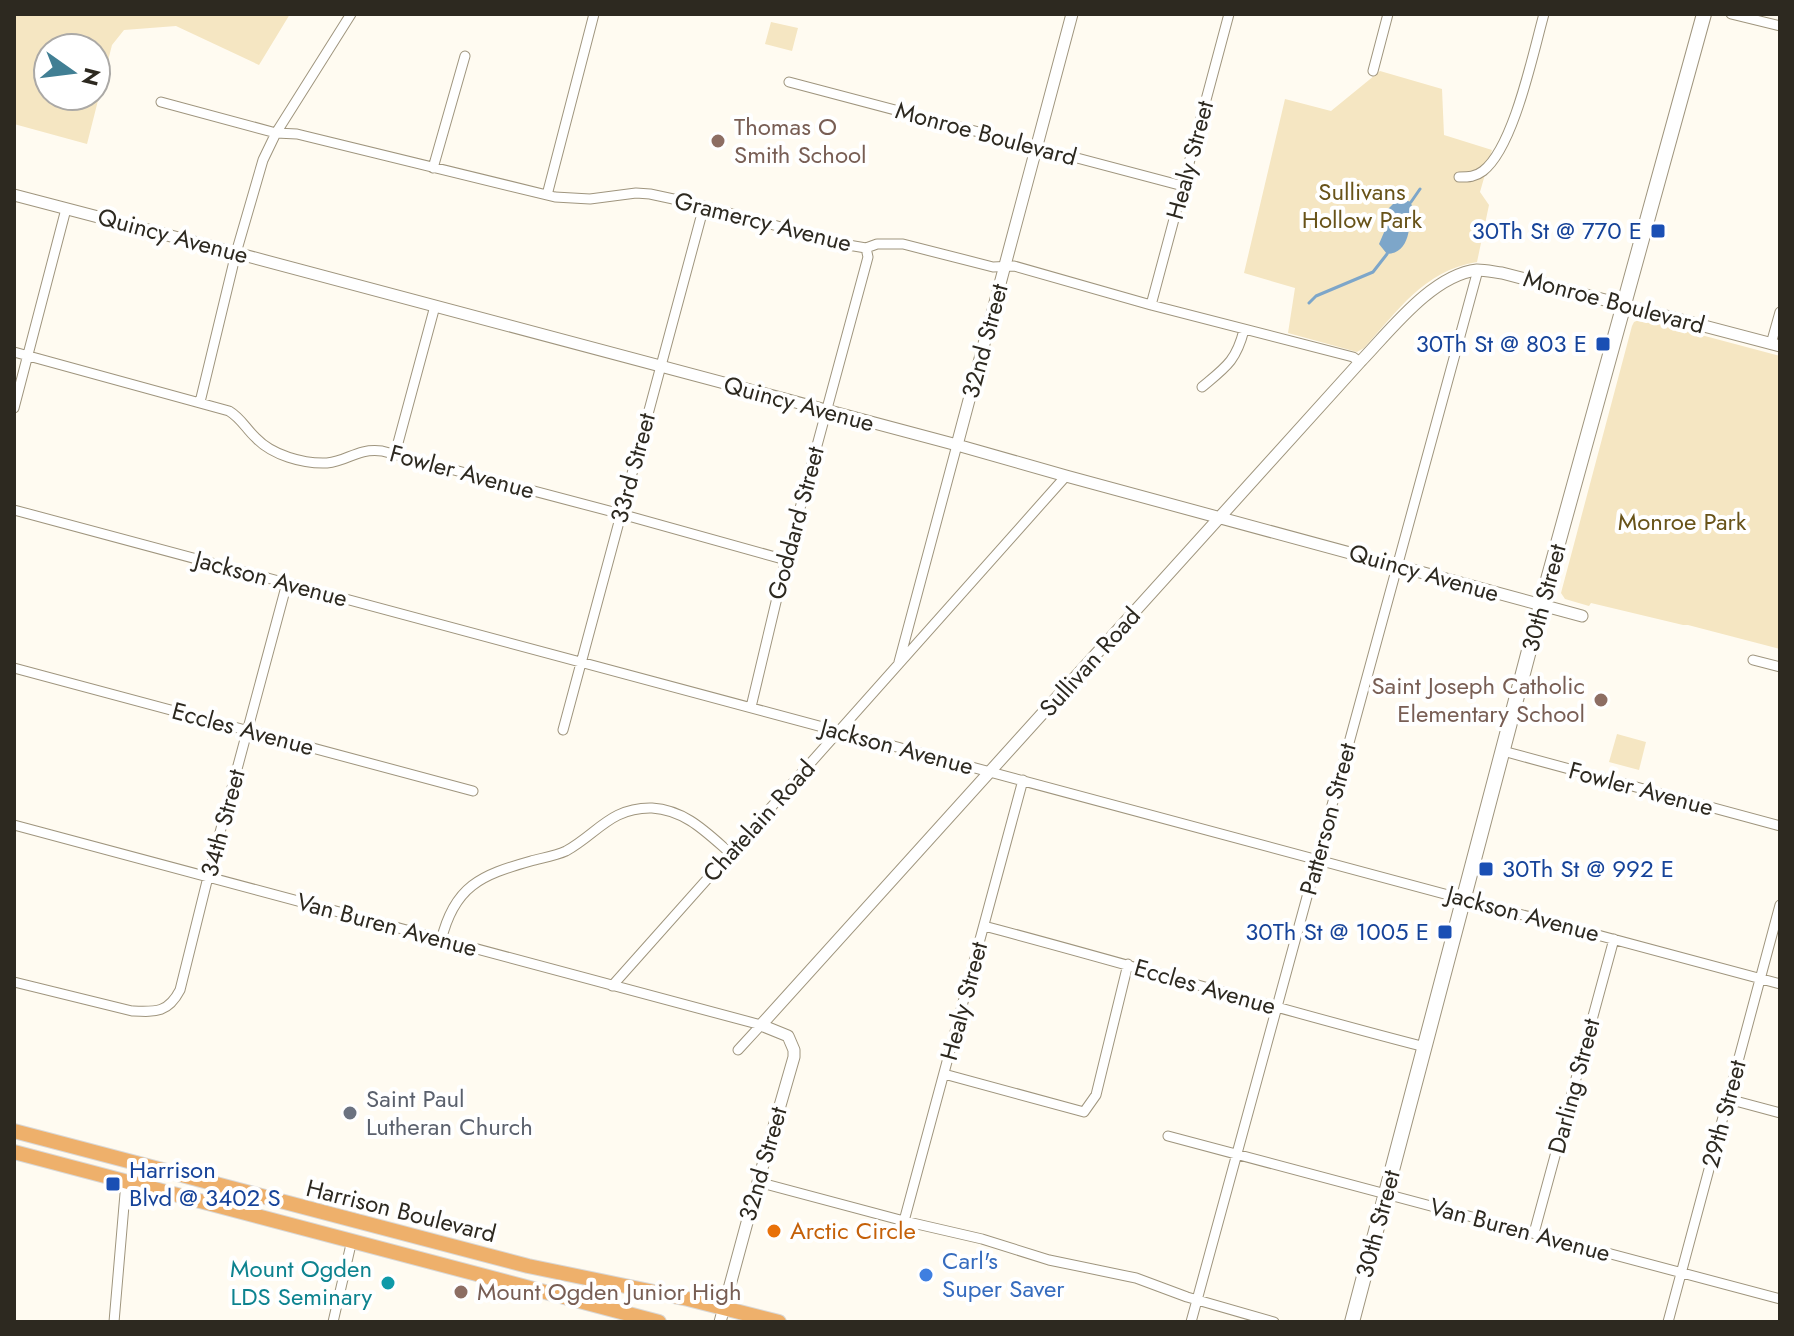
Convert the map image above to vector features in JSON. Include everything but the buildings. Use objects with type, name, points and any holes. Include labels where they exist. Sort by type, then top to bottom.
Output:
[{"type":"main road","name":"30th Street","points":[[1352,1322],[1541,605],[1704,14]]},
{"type":"main road","name":"Harrison Boulevard","points":[[14,1131],[528,1266],[645,1289],[722,1315],[779,1322]]},
{"type":"main road","name":"Harrison Boulevard","points":[[14,1152],[659,1322]]},
{"type":"street","points":[[200,402],[236,253],[263,160],[276,133],[351,14]]},
{"type":"street","points":[[547,195],[594,14]]},
{"type":"street","name":"32nd Street","points":[[897,667],[1072,14]]},
{"type":"street","name":"Healy Street","points":[[1151,305],[1229,14]]},
{"type":"street","points":[[1373,71],[1388,14]]},
{"type":"street","points":[[1459,177],[1481,173],[1505,140],[1544,14]]},
{"type":"street","points":[[1731,14],[1780,26]]},
{"type":"street","points":[[433,168],[465,56]]},
{"type":"street","name":"Monroe Boulevard","points":[[789,82],[1183,186]]},
{"type":"street","name":"Gramercy Avenue","points":[[161,102],[276,133],[297,134],[547,195],[590,199],[650,194],[848,245],[866,248],[877,244],[903,244],[993,267],[1014,266],[1353,357],[1360,362]]},
{"type":"street","name":"Quincy Avenue","points":[[14,195],[957,445],[1582,616]]},
{"type":"street","name":"33rd Street","points":[[563,730],[704,206]]},
{"type":"street","points":[[14,408],[66,209]]},
{"type":"street","name":"Goddard Street","points":[[751,707],[786,560],[868,257],[866,248]]},
{"type":"street","name":"Monroe Boulevard","points":[[1448,279],[1478,270],[1502,273],[1776,345]]},
{"type":"street","name":"Patterson Street","points":[[1191,1322],[1478,270]]},
{"type":"street","name":"Sullivan Road","points":[[738,1050],[1360,362],[1420,300],[1448,279]]},
{"type":"street","points":[[395,454],[435,306]]},
{"type":"street","points":[[1776,345],[1780,312]]},
{"type":"street","points":[[1202,387],[1232,362],[1244,330]]},
{"type":"street","name":"Fowler Avenue","points":[[14,352],[220,408],[237,415],[258,441],[281,455],[319,463],[337,461],[365,450],[382,451],[786,560]]},
{"type":"street","name":"Chatelain Road","points":[[612,986],[1066,476]]},
{"type":"street","name":"Jackson Avenue","points":[[14,510],[1780,984]]},
{"type":"street","name":"34th Street","points":[[14,982],[142,1011],[162,1010],[169,1006],[180,990],[287,583]]},
{"type":"street","points":[[1753,660],[1780,667]]},
{"type":"street","name":"Eccles Avenue","points":[[14,668],[473,791]]},
{"type":"street","name":"Fowler Avenue","points":[[1503,751],[1780,826]]},
{"type":"street","name":"Healy Street","points":[[904,1221],[1023,780]]},
{"type":"street","points":[[441,941],[451,912],[476,882],[502,869],[564,852],[604,822],[631,810],[661,809],[680,814],[730,853]]},
{"type":"street","name":"Van Buren Avenue","points":[[14,825],[761,1025]]},
{"type":"street","name":"29th Street","points":[[1668,1322],[1780,905]]},
{"type":"street","name":"Eccles Avenue","points":[[984,926],[1425,1047]]},
{"type":"street","name":"Darling Street","points":[[1534,1233],[1614,939]]},
{"type":"street","points":[[944,1074],[1084,1112],[1096,1095],[1128,964]]},
{"type":"street","name":"32nd Street","points":[[722,1315],[794,1057],[788,1036],[761,1025]]},
{"type":"street","points":[[1728,1099],[1780,1113]]},
{"type":"street","name":"Van Buren Avenue","points":[[1168,1136],[1780,1299]]},
{"type":"street","points":[[114,1322],[126,1182]]},
{"type":"street","points":[[758,1182],[982,1239],[1049,1260],[1136,1278],[1197,1300],[1274,1322]]},
{"type":"street","points":[[333,1322],[352,1240]]},
{"type":"green space","points":[[14,14],[290,14],[259,65],[176,26],[124,30],[112,45],[112,32],[32,32],[32,112],[95,112],[87,144],[14,124]]},
{"type":"green space","points":[[771,22],[798,28],[792,51],[765,44]]},
{"type":"green space","name":"Sullivans Hollow Park","points":[[1380,71],[1442,89],[1444,135],[1492,150],[1480,192],[1489,205],[1477,262],[1441,274],[1426,283],[1357,352],[1288,333],[1295,288],[1244,273],[1285,99],[1331,111]]},
{"type":"green space","name":"Monroe Park","points":[[1641,319],[1780,356],[1780,649],[1591,603],[1589,606],[1565,599],[1561,593],[1632,326]]},
{"type":"green space","points":[[1617,734],[1646,742],[1639,770],[1609,762]]},
{"type":"water","points":[[1405,200],[1411,202],[1412,207],[1405,243],[1401,249],[1387,254],[1379,244],[1385,230],[1387,210]]},
{"type":"waterway","points":[[1411,202],[1420,189]]},
{"type":"waterway","points":[[1309,303],[1316,296],[1373,272],[1387,254]]},
{"type":"place","name":"Thomas O Smith School","points":[[718,141]]},
{"type":"place","name":"30Th St @ 770 E","points":[[1658,231]]},
{"type":"place","name":"30Th St @ 803 E","points":[[1603,344]]},
{"type":"place","name":"Saint Joseph Catholic Elementary School","points":[[1601,700]]},
{"type":"place","name":"30Th St @ 992 E","points":[[1486,869]]},
{"type":"place","name":"30Th St @ 1005 E","points":[[1445,932]]},
{"type":"place","name":"Saint Paul Lutheran Church","points":[[350,1113]]},
{"type":"place","name":"Harrison Blvd @ 3402 S","points":[[113,1184]]},
{"type":"place","name":"Arctic Circle","points":[[774,1231]]},
{"type":"place","name":"Carl's Super Saver","points":[[926,1275]]},
{"type":"place","name":"Mount Ogden LDS Seminary","points":[[388,1283]]},
{"type":"place","name":"Mount Ogden Junior High","points":[[461,1292]]}]
